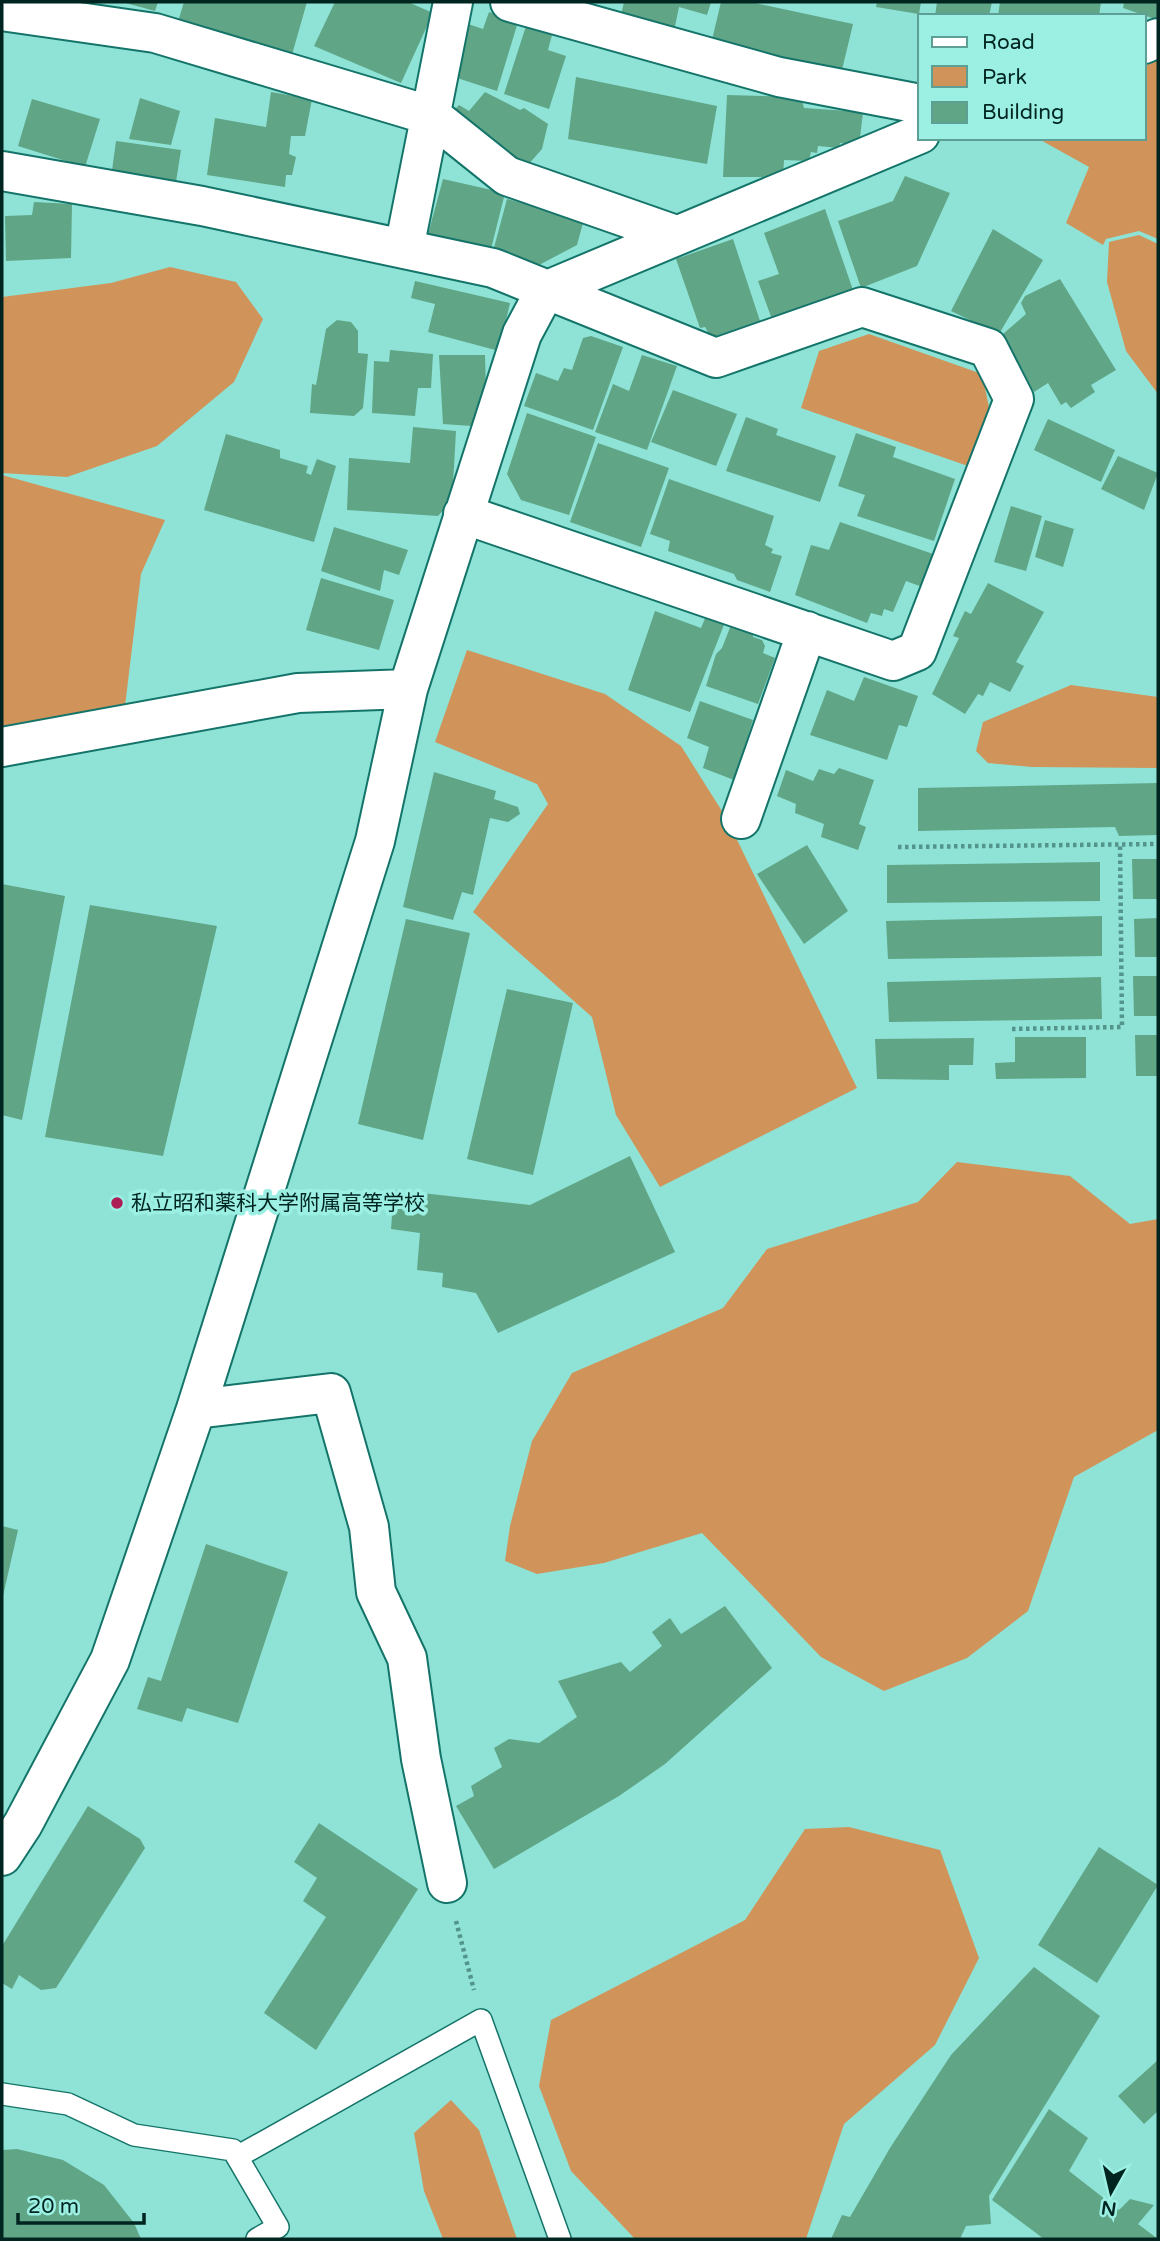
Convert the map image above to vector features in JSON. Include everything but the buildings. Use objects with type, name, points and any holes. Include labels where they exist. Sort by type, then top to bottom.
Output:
[{"type":"street","points":[[404,249],[453,2]]},
{"type":"street","points":[[510,2],[779,77],[918,104]]},
{"type":"street","points":[[2,11],[155,33],[432,116],[507,176],[676,235]]},
{"type":"street","points":[[2,1856],[23,1824],[110,1660],[196,1409],[375,841],[408,689],[522,334],[545,291],[918,135]]},
{"type":"street","points":[[2,172],[202,206],[492,268],[716,358],[862,307],[988,348],[1014,399],[917,651],[892,661],[463,514]]},
{"type":"street","points":[[741,819],[807,631]]},
{"type":"street","points":[[2,747],[298,693],[408,689]]},
{"type":"street","points":[[196,1409],[331,1394],[369,1527],[376,1592],[407,1658],[421,1759],[447,1883]]},
{"type":"lane","points":[[237,2157],[481,2020],[560,2239]]},
{"type":"lane","points":[[2,2094],[68,2104],[134,2135],[233,2150],[278,2227],[257,2239]]},
{"type":"path","points":[[1012,1029],[1122,1027],[1121,844]]},
{"type":"path","points":[[898,847],[1158,844]]},
{"type":"path","points":[[447,1883],[481,2020]]},
{"type":"green space","points":[[1158,60],[1158,239],[1139,231],[1106,239],[1103,245],[1066,223],[1089,167],[1041,140],[1146,140],[1146,65]]},
{"type":"green space","points":[[1139,235],[1158,244],[1158,394],[1126,351],[1107,282],[1109,242]]},
{"type":"green space","points":[[170,267],[236,282],[263,319],[234,382],[157,446],[67,477],[2,473],[2,297],[111,283]]},
{"type":"green space","points":[[869,334],[982,374],[989,407],[968,466],[801,408],[819,351]]},
{"type":"green space","points":[[2,475],[165,520],[141,574],[125,706],[2,738]]},
{"type":"green space","points":[[467,650],[605,694],[681,746],[727,819],[857,1088],[660,1187],[616,1115],[592,1017],[473,912],[548,804],[537,784],[435,742]]},
{"type":"green space","points":[[1071,685],[1158,697],[1158,768],[1032,767],[988,763],[976,751],[983,722]]},
{"type":"green space","points":[[957,1162],[1070,1176],[1130,1224],[1158,1219],[1158,1430],[1074,1477],[1028,1611],[967,1658],[884,1691],[821,1657],[702,1533],[604,1563],[537,1574],[505,1561],[510,1526],[532,1441],[572,1373],[723,1308],[767,1249],[918,1202]]},
{"type":"green space","points":[[849,1827],[940,1850],[979,1958],[935,2045],[844,2124],[806,2239],[635,2239],[571,2171],[539,2086],[551,2020],[745,1920],[805,1829]]},
{"type":"green space","points":[[451,2100],[479,2130],[517,2239],[443,2239],[424,2191],[414,2133]]},
{"type":"place","name":"私立昭和薬科大学附属高等学校","points":[[117,1203]]}]
